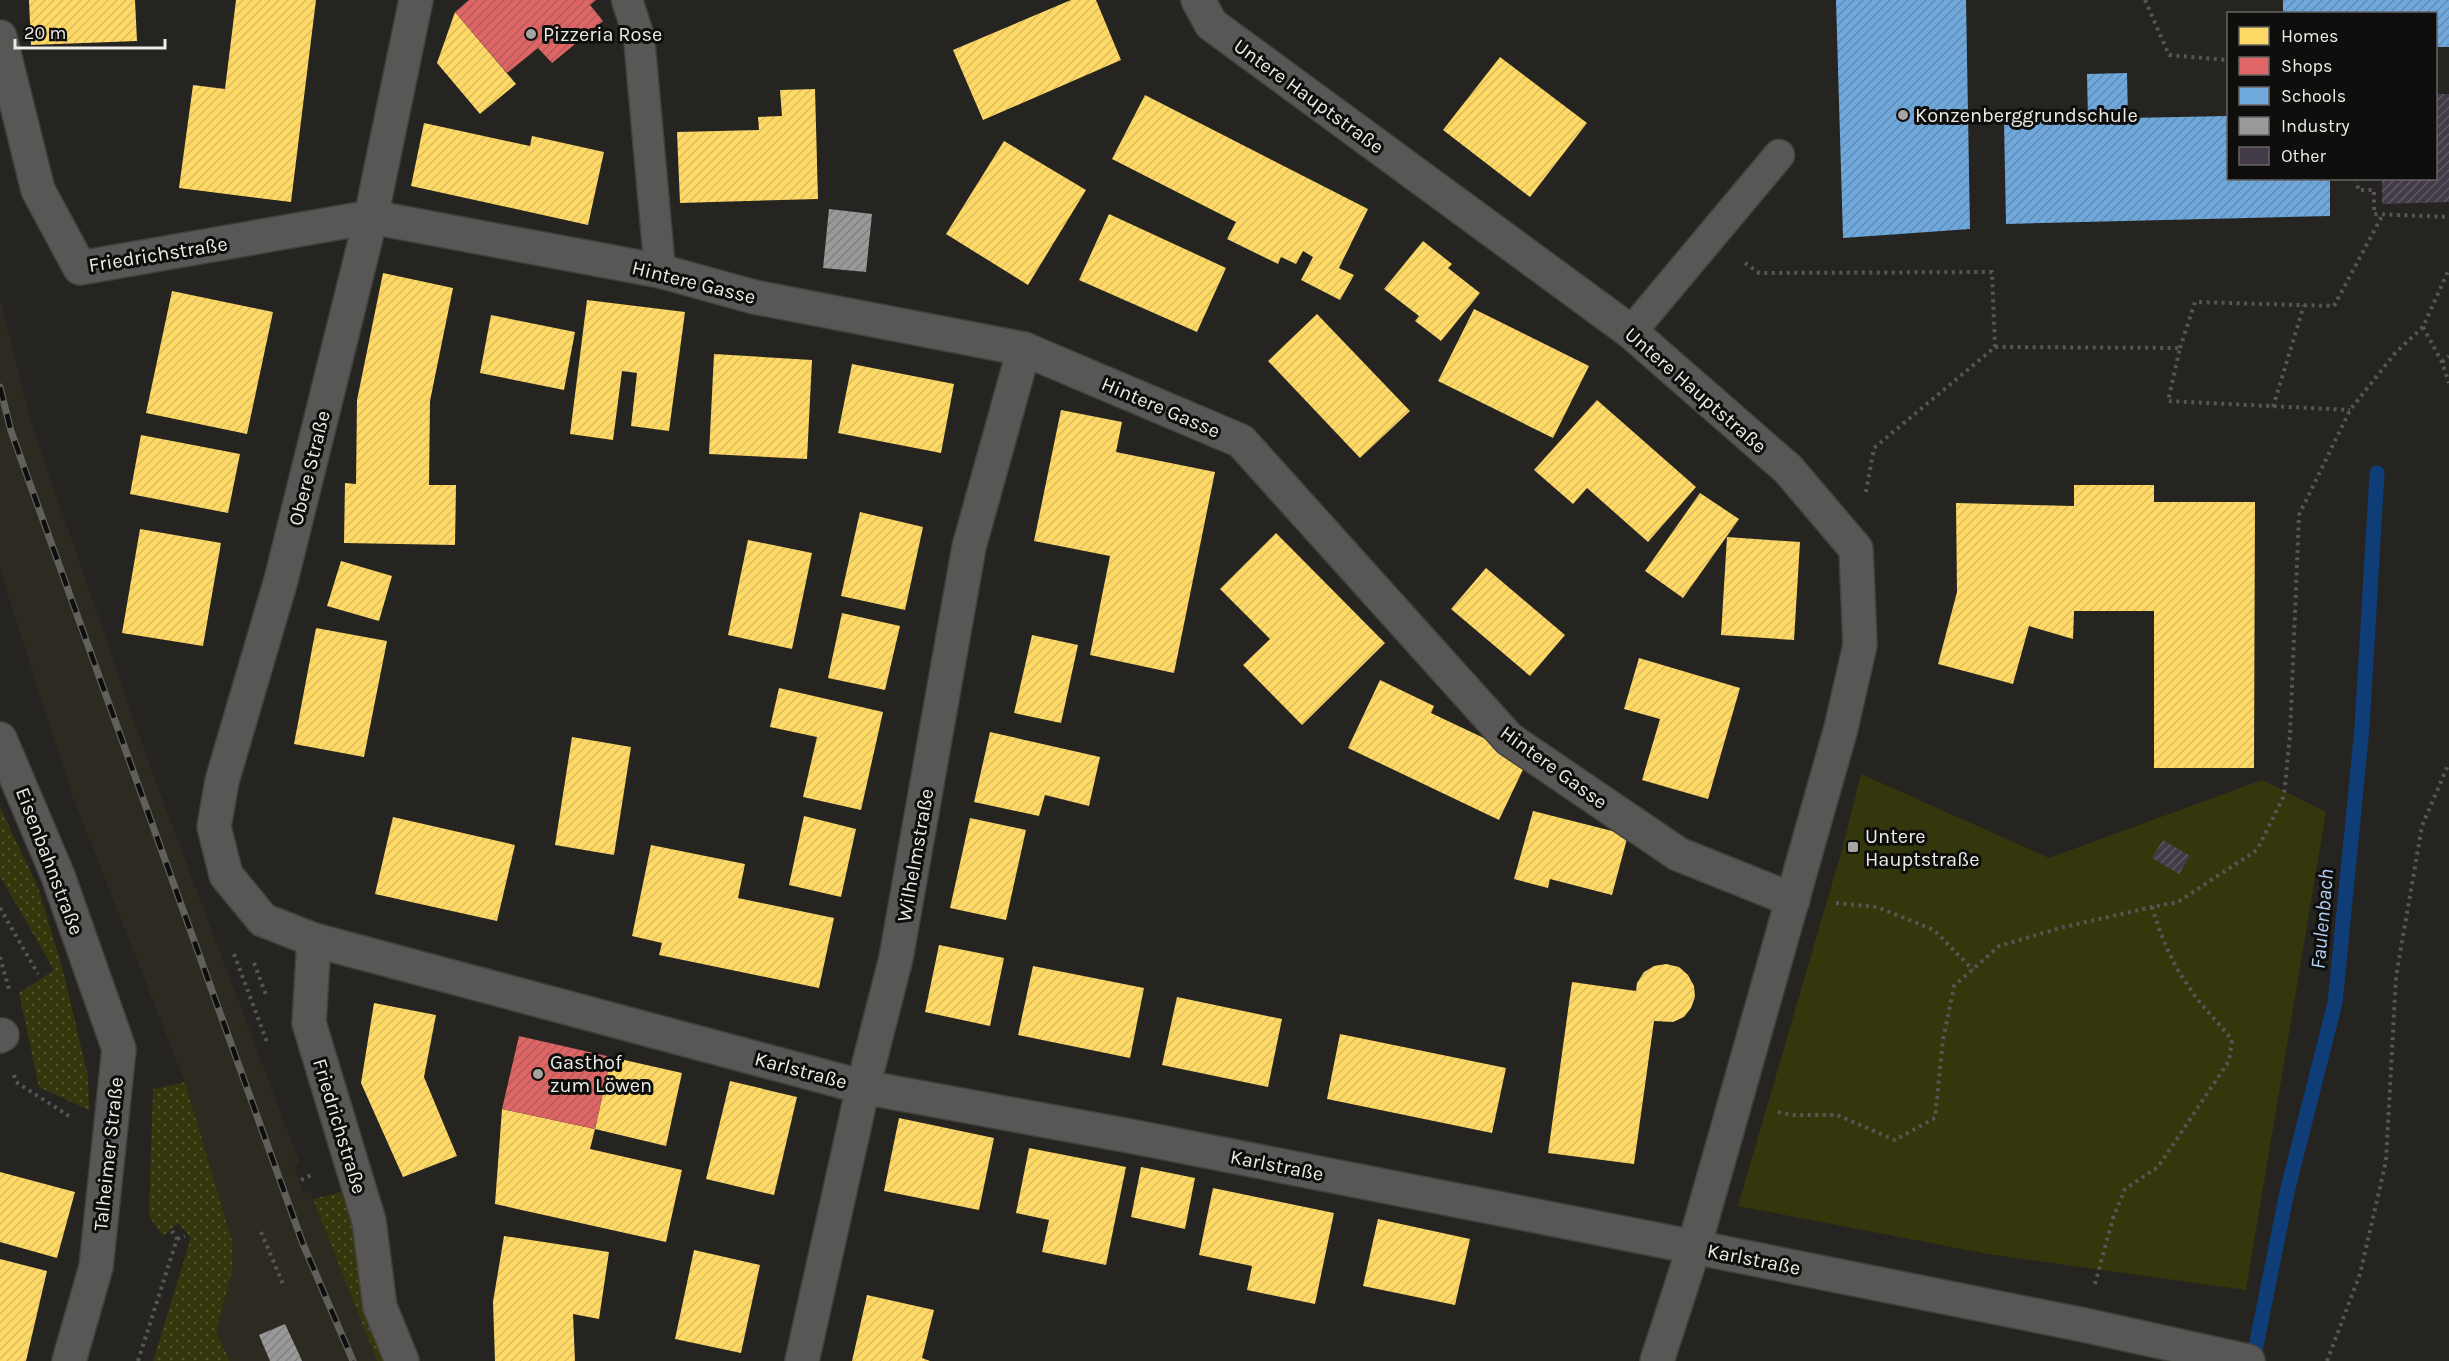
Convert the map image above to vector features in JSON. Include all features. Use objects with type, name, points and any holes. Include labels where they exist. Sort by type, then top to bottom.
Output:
[{"type":"street","name":"Obere Straße","points":[[314,940],[263,920],[226,875],[214,827],[222,781],[281,580],[371,217],[416,0]]},
{"type":"street","name":"Untere Hauptstraße","points":[[1198,0],[1210,24],[1631,332],[1788,468],[1856,549]]},
{"type":"street","name":"Friedrichstraße","points":[[0,37],[38,190],[80,268],[371,217]]},
{"type":"street","name":"Hintere Gasse","points":[[371,217],[660,271],[754,297],[1024,349],[1241,441],[1509,739],[1678,854],[1793,900]]},
{"type":"street","name":"Wilhelmstraße","points":[[802,1361],[863,1087],[896,958],[969,547],[1024,349]]},
{"type":"street","points":[[1658,1361],[1736,1102],[1841,728],[1860,645],[1856,549]]},
{"type":"street","name":"Eisenbahnstraße","points":[[0,739],[58,876],[85,950]]},
{"type":"street","name":"Friedrichstraße","points":[[314,940],[309,1023],[369,1221],[380,1307],[402,1361]]},
{"type":"street","name":"Karlstraße","points":[[314,940],[863,1087],[1135,1137],[1694,1247],[2084,1325],[2240,1359]]},
{"type":"street","name":"Talheimer Straße","points":[[69,1361],[96,1267],[119,1049],[85,950]]},
{"type":"lane","points":[[627,0],[639,37],[660,271]]},
{"type":"lane","points":[[1631,332],[1779,155]]},
{"type":"path","points":[[2145,0],[2169,55],[2227,60]]},
{"type":"path","points":[[2357,180],[2358,190],[2374,190],[2374,214],[2449,217]]},
{"type":"path","points":[[2350,410],[2168,401],[2180,348],[2195,302],[2334,306],[2383,214]]},
{"type":"path","points":[[1709,238],[1759,273],[1992,272],[1995,347]]},
{"type":"path","points":[[1736,1102],[1793,1115],[1837,1115],[1895,1140],[1935,1119],[1943,1040],[1954,986],[1999,946],[2060,928],[2178,902],[2257,850],[2284,796],[2290,735],[2299,515],[2350,410],[2396,352],[2423,327],[2449,269]]},
{"type":"path","points":[[2273,407],[2304,305]]},
{"type":"path","points":[[2423,327],[2442,362],[2449,383]]},
{"type":"path","points":[[1856,549],[1874,448],[1995,347],[2180,348]]},
{"type":"path","points":[[2442,362],[2449,356]]},
{"type":"path","points":[[2327,1361],[2360,1274],[2386,1161],[2396,976],[2422,826],[2449,763]]},
{"type":"path","points":[[1793,900],[1816,900],[1877,907],[1934,930],[1973,970]]},
{"type":"path","points":[[2084,1325],[2113,1218],[2125,1189],[2158,1167],[2229,1061],[2232,1040],[2192,992],[2166,950],[2152,907]]},
{"type":"path","points":[[0,908],[38,974]]},
{"type":"path","points":[[231,946],[243,976]]},
{"type":"path","points":[[1,1036],[15,1082],[110,1143]]},
{"type":"path","points":[[138,1361],[177,1239],[172,1231]]},
{"type":"path","points":[[261,1232],[283,1284]]},
{"type":"path","points":[[177,1239],[185,1236]]},
{"type":"shaded area","points":[[0,298],[32,425],[151,769],[300,1164],[294,1167],[303,1193],[310,1191],[377,1361],[230,1361],[216,1332],[232,1271],[232,1240],[185,1082],[72,795],[0,570]]},
{"type":"green space","points":[[1861,774],[2049,858],[2262,780],[2326,812],[2246,1290],[1988,1254],[1738,1206],[1843,846]]},
{"type":"green space","points":[[0,807],[38,887],[62,967],[88,1076],[89,1110],[39,1087],[19,993],[54,970],[0,876]]},
{"type":"green space","points":[[185,1082],[232,1241],[232,1271],[216,1332],[230,1361],[153,1361],[191,1238],[178,1223],[163,1236],[149,1216],[153,1089]]},
{"type":"green space","points":[[341,1192],[365,1254],[395,1361],[377,1361],[313,1199]]},
{"type":"building: Homes","points":[[29,0],[135,0],[137,41],[31,45]]},
{"type":"building: Homes","points":[[236,0],[316,0],[291,202],[179,188],[193,85],[225,89]]},
{"type":"building: Homes","points":[[1071,0],[1096,0],[1121,60],[983,120],[953,50]]},
{"type":"building: Homes","points":[[455,12],[516,84],[480,114],[437,63]]},
{"type":"building: Homes","points":[[1500,57],[1587,123],[1530,197],[1443,130]]},
{"type":"building: Homes","points":[[815,89],[818,199],[680,203],[677,132],[759,130],[758,117],[782,116],[780,90]]},
{"type":"building: Homes","points":[[1145,95],[1368,209],[1339,268],[1354,275],[1340,300],[1301,280],[1313,257],[1303,251],[1296,264],[1281,257],[1278,264],[1227,239],[1236,222],[1112,159]]},
{"type":"building: Homes","points":[[424,123],[530,146],[532,136],[604,152],[588,225],[411,186]]},
{"type":"building: Homes","points":[[1004,141],[1086,190],[1028,285],[946,234]]},
{"type":"building: Homes","points":[[1109,214],[1226,268],[1197,332],[1079,280]]},
{"type":"building: Homes","points":[[1423,241],[1452,264],[1448,268],[1480,293],[1441,341],[1415,321],[1419,316],[1384,289]]},
{"type":"building: Homes","points":[[383,273],[453,288],[430,401],[429,485],[456,485],[455,545],[344,543],[345,483],[356,484],[357,400]]},
{"type":"building: Homes","points":[[172,291],[273,312],[247,434],[146,413]]},
{"type":"building: Homes","points":[[587,300],[685,312],[669,431],[631,426],[637,373],[622,371],[613,440],[570,434]]},
{"type":"building: Homes","points":[[1474,309],[1589,366],[1553,438],[1438,381]]},
{"type":"building: Homes","points":[[1317,314],[1410,411],[1360,458],[1268,361]]},
{"type":"building: Homes","points":[[491,315],[575,332],[564,390],[480,373]]},
{"type":"building: Homes","points":[[714,354],[812,360],[807,459],[709,454]]},
{"type":"building: Homes","points":[[852,364],[954,384],[941,453],[838,433]]},
{"type":"building: Homes","points":[[1597,400],[1696,487],[1648,542],[1587,488],[1573,504],[1534,470]]},
{"type":"building: Homes","points":[[1061,410],[1122,422],[1116,452],[1215,472],[1174,673],[1090,655],[1110,556],[1034,541]]},
{"type":"building: Homes","points":[[141,435],[240,454],[228,513],[130,494]]},
{"type":"building: Homes","points":[[2074,485],[2154,485],[2154,502],[2255,502],[2254,768],[2154,768],[2154,611],[2074,611],[2073,639],[2029,626],[2013,684],[1938,664],[1957,592],[1956,503],[2074,506]]},
{"type":"building: Homes","points":[[1700,493],[1739,519],[1683,598],[1645,571]]},
{"type":"building: Homes","points":[[860,512],[923,527],[905,610],[841,596]]},
{"type":"building: Homes","points":[[140,529],[221,543],[203,646],[122,633]]},
{"type":"building: Homes","points":[[1276,533],[1385,643],[1302,725],[1243,665],[1270,639],[1220,589]]},
{"type":"building: Homes","points":[[1727,537],[1800,542],[1794,640],[1721,635]]},
{"type":"building: Homes","points":[[748,540],[812,553],[792,649],[728,635]]},
{"type":"building: Homes","points":[[341,561],[392,576],[379,621],[327,606]]},
{"type":"building: Homes","points":[[1486,568],[1565,635],[1530,676],[1451,609]]},
{"type":"building: Homes","points":[[842,613],[900,626],[885,690],[828,678]]},
{"type":"building: Homes","points":[[316,628],[387,641],[364,757],[294,744]]},
{"type":"building: Homes","points":[[1032,635],[1078,645],[1061,723],[1014,713]]},
{"type":"building: Homes","points":[[1639,658],[1740,688],[1708,799],[1642,780],[1660,719],[1624,709]]},
{"type":"building: Homes","points":[[1380,680],[1434,706],[1431,713],[1528,759],[1499,820],[1348,748]]},
{"type":"building: Homes","points":[[779,688],[883,712],[861,810],[803,797],[817,737],[770,727]]},
{"type":"building: Homes","points":[[990,732],[1100,757],[1089,806],[1045,795],[1039,816],[974,802]]},
{"type":"building: Homes","points":[[572,737],[631,747],[614,855],[555,845]]},
{"type":"building: Homes","points":[[1533,811],[1628,835],[1612,895],[1550,879],[1548,888],[1514,879]]},
{"type":"building: Homes","points":[[804,816],[856,829],[841,897],[789,885]]},
{"type":"building: Homes","points":[[393,817],[515,845],[497,921],[375,894]]},
{"type":"building: Homes","points":[[970,818],[1026,830],[1006,920],[950,908]]},
{"type":"building: Homes","points":[[651,845],[745,864],[738,898],[834,918],[819,988],[659,955],[662,943],[632,936]]},
{"type":"building: Homes","points":[[939,945],[1004,958],[990,1026],[925,1012]]},
{"type":"building: Homes","points":[[1666,964],[1679,967],[1688,975],[1694,986],[1695,997],[1684,1017],[1673,1022],[1654,1021],[1634,1164],[1548,1153],[1572,982],[1636,991],[1637,983],[1644,972],[1654,966]]},
{"type":"building: Homes","points":[[1033,966],[1144,988],[1130,1058],[1018,1035]]},
{"type":"building: Homes","points":[[1177,997],[1282,1019],[1268,1087],[1162,1065]]},
{"type":"building: Homes","points":[[374,1003],[436,1015],[424,1077],[457,1156],[403,1177],[361,1083]]},
{"type":"building: Homes","points":[[1340,1034],[1506,1068],[1492,1133],[1327,1099]]},
{"type":"building: Homes","points":[[611,1057],[682,1073],[666,1146],[595,1129]]},
{"type":"building: Homes","points":[[730,1081],[797,1097],[774,1195],[706,1179]]},
{"type":"building: Homes","points":[[502,1109],[595,1129],[590,1149],[682,1170],[666,1242],[495,1204]]},
{"type":"building: Homes","points":[[899,1118],[994,1138],[979,1210],[884,1191]]},
{"type":"building: Homes","points":[[1029,1148],[1126,1167],[1106,1265],[1042,1252],[1049,1220],[1016,1213]]},
{"type":"building: Homes","points":[[1141,1167],[1195,1178],[1185,1229],[1131,1217]]},
{"type":"building: Homes","points":[[0,1172],[75,1192],[57,1258],[0,1242]]},
{"type":"building: Homes","points":[[1213,1188],[1334,1213],[1315,1304],[1247,1290],[1252,1266],[1199,1255]]},
{"type":"building: Homes","points":[[1378,1219],[1470,1239],[1455,1305],[1363,1286]]},
{"type":"building: Homes","points":[[504,1236],[609,1252],[599,1319],[573,1314],[575,1361],[495,1361],[493,1302]]},
{"type":"building: Homes","points":[[694,1250],[760,1265],[741,1353],[675,1339]]},
{"type":"building: Homes","points":[[0,1259],[47,1271],[26,1361],[0,1361]]},
{"type":"building: Homes","points":[[867,1295],[934,1310],[922,1358],[930,1361],[852,1361]]},
{"type":"building: Shops","name":"Pizzeria Rose","points":[[469,0],[596,0],[590,5],[603,21],[552,63],[538,48],[507,73],[455,12]]},
{"type":"building: Shops","points":[[519,1036],[611,1057],[595,1129],[502,1109]]},
{"type":"building: Schools","name":"Konzenberggrundschule","points":[[1836,0],[1966,0],[1970,229],[1843,238]]},
{"type":"building: Schools","points":[[2283,0],[2449,0],[2449,47],[2437,47],[2437,12],[2283,12]]},
{"type":"building: Schools","name":"Konzenberggrundschule","points":[[2127,73],[2128,118],[2227,116],[2227,180],[2330,180],[2330,216],[2006,224],[2004,122],[2088,120],[2087,74]]},
{"type":"building: Industry","points":[[829,209],[872,214],[866,272],[823,268]]},
{"type":"building: Industry","points":[[285,1324],[302,1361],[270,1361],[259,1335]]},
{"type":"building: Other","points":[[2437,94],[2449,94],[2449,202],[2382,204],[2382,180],[2437,180]]},
{"type":"building: Other","points":[[2163,840],[2190,856],[2179,874],[2152,858]]},
{"type":"waterway","name":"Faulenbach","points":[[2253,1361],[2287,1192],[2335,1003],[2362,728],[2377,473]]},
{"type":"railway","points":[[0,387],[11,431],[303,1244],[353,1361]]},
{"type":"place","name":"Pizzeria Rose","points":[[531,34]]},
{"type":"place","name":"Konzenberggrundschule","points":[[1903,115]]},
{"type":"place","name":"Untere Hauptstraße","points":[[1853,847]]},
{"type":"place","name":"Gasthof zum Löwen","points":[[538,1074]]}]
